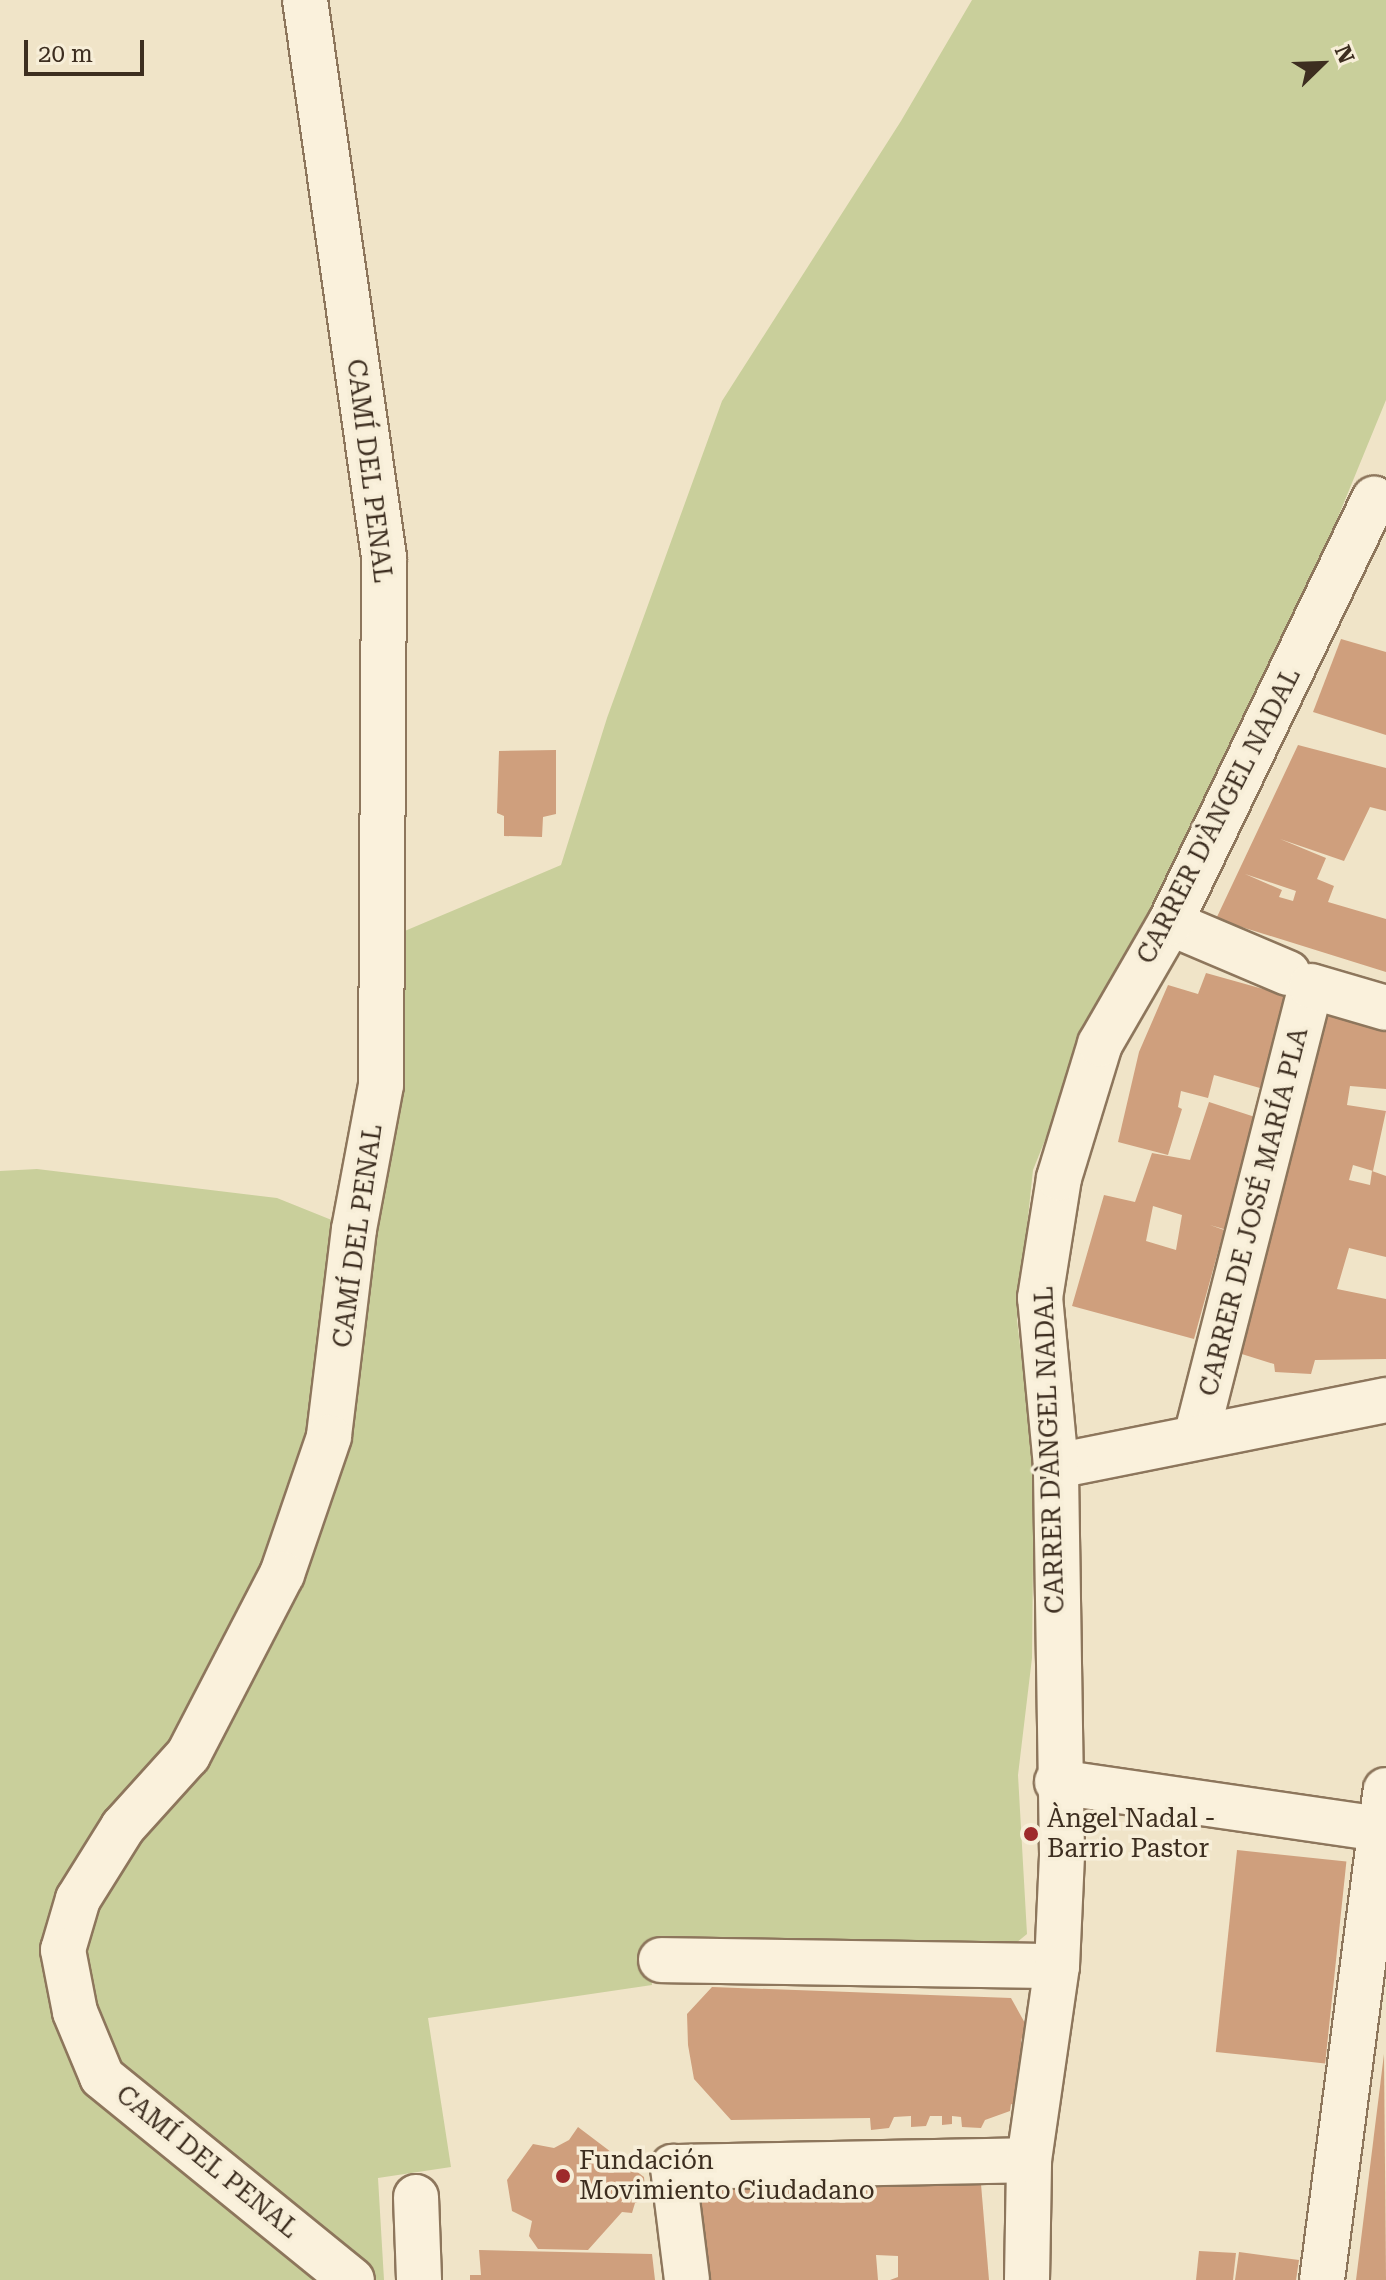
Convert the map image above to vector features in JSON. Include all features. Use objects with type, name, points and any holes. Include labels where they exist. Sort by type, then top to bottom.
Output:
[{"type":"street","name":"CAMÍ DEL PENAL","points":[[305,0],[384,557],[381,1085],[354,1229],[329,1437],[282,1574],[188,1755],[123,1827],[78,1899],[63,1950],[75,2012],[102,2077],[352,2280]]},
{"type":"street","name":"CARRER D'ÀNGEL NADAL","points":[[1027,2280],[1029,2160],[1057,1966],[1062,1854],[1057,1782],[1056,1466],[1040,1298],[1059,1178],[1100,1044],[1170,923],[1374,499]]},
{"type":"street","points":[[1170,923],[1300,980],[1386,1008]]},
{"type":"street","name":"CARRER DE JOSÉ MARÍA PLA","points":[[1196,1437],[1300,980]]},
{"type":"street","points":[[1056,1466],[1386,1400]]},
{"type":"street","points":[[1057,1782],[1384,1816],[1322,2280]]},
{"type":"street","points":[[661,1960],[1057,1966]]},
{"type":"street","points":[[687,2280],[673,2167],[1029,2160]]},
{"type":"street","points":[[416,2197],[419,2280]]},
{"type":"green space","points":[[972,0],[1386,0],[1386,400],[1186,888],[1086,1038],[1033,1170],[1017,1320],[1034,1463],[1032,1658],[1018,1775],[1027,1934],[1011,1947],[803,1953],[648,1941],[652,1985],[428,2018],[451,2167],[378,2178],[384,2280],[374,2280],[276,2216],[352,2280],[0,2280],[0,1171],[37,1169],[277,1198],[354,1229],[329,1437],[282,1574],[198,1737],[283,1595],[338,1452],[367,1193],[391,1084],[400,933],[561,865],[607,718],[722,401],[901,121]],"holes":[[[83,2031],[106,2075],[174,2133],[102,2077]]]},
{"type":"building","points":[[1341,639],[1386,652],[1386,735],[1313,712]]},
{"type":"building","points":[[1298,745],[1386,768],[1386,811],[1370,807],[1344,861],[1280,839],[1326,858],[1317,879],[1334,886],[1328,902],[1386,919],[1386,972],[1216,919]],"holes":[[[1245,874],[1296,891],[1293,901],[1279,897],[1282,890]]]},
{"type":"building","points":[[556,750],[556,814],[543,817],[542,837],[504,836],[504,816],[497,813],[499,751]]},
{"type":"building","points":[[1206,973],[1285,995],[1260,1088],[1214,1075],[1208,1098],[1181,1091],[1178,1107],[1182,1109],[1168,1155],[1118,1142],[1139,1052],[1168,985],[1198,994]]},
{"type":"building","points":[[1321,1006],[1386,1026],[1386,1089],[1350,1086],[1347,1105],[1386,1111],[1373,1171],[1353,1165],[1349,1180],[1370,1185],[1372,1171],[1386,1176],[1386,1257],[1349,1248],[1337,1289],[1386,1299],[1386,1359],[1315,1360],[1311,1374],[1275,1372],[1274,1364],[1229,1350]]},
{"type":"building","points":[[1209,1102],[1255,1117],[1227,1230],[1210,1225],[1224,1230],[1194,1339],[1072,1306],[1104,1195],[1135,1202],[1152,1153],[1190,1160]],"holes":[[[1153,1206],[1182,1215],[1176,1250],[1146,1241]]]},
{"type":"building","points":[[1237,1850],[1346,1861],[1325,2063],[1216,2052]]},
{"type":"building","points":[[712,1987],[1011,1998],[1026,2025],[1021,2041],[1023,2093],[1016,2094],[1017,2106],[1011,2104],[1010,2111],[985,2120],[981,2128],[962,2127],[961,2117],[952,2116],[952,2124],[942,2125],[942,2116],[930,2116],[926,2126],[911,2127],[911,2116],[894,2117],[889,2128],[871,2130],[870,2118],[731,2120],[694,2079],[688,2045],[687,2014]]},
{"type":"building","points":[[1384,2054],[1386,2280],[1356,2280]]},
{"type":"building","points":[[578,2127],[644,2177],[646,2199],[635,2203],[632,2213],[622,2212],[588,2250],[538,2249],[529,2236],[532,2221],[512,2211],[507,2180],[533,2144],[554,2148],[569,2140]]},
{"type":"building","points":[[713,2181],[981,2184],[989,2280],[890,2280],[898,2277],[898,2256],[876,2255],[878,2280],[708,2280],[699,2200]]},
{"type":"building","points":[[479,2250],[652,2254],[655,2280],[470,2280],[470,2275],[481,2275]]},
{"type":"building","points":[[1199,2251],[1236,2253],[1233,2280],[1196,2280]]},
{"type":"building","points":[[1239,2252],[1299,2260],[1296,2280],[1235,2280]]},
{"type":"place","name":"Àngel Nadal - Barrio Pastor","points":[[1031,1834]]},
{"type":"place","name":"Fundación Movimiento Ciudadano","points":[[563,2176]]}]
